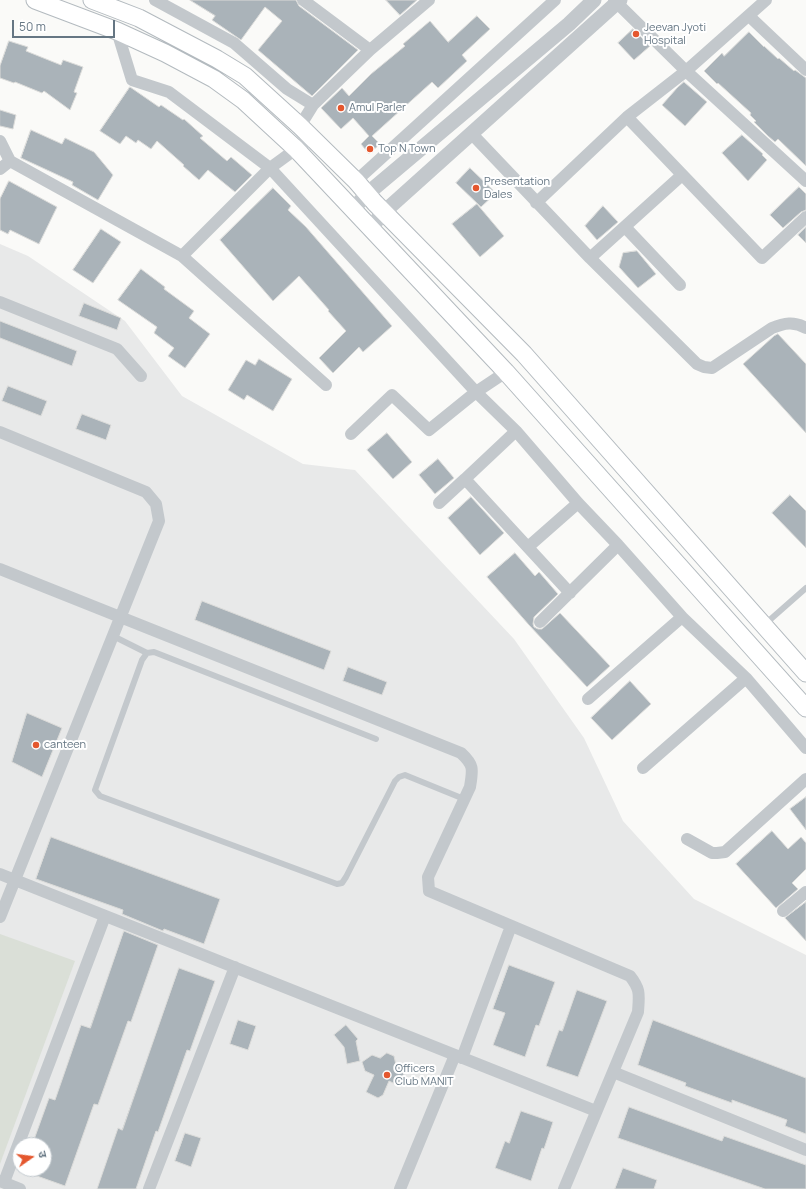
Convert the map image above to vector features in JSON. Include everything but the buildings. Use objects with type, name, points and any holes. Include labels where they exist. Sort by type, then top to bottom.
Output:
[{"type":"main road","points":[[36,0],[117,31],[165,53],[214,79],[243,100],[296,149],[506,372],[806,708]]},
{"type":"main road","points":[[92,0],[139,18],[218,58],[245,76],[305,132],[356,181],[384,212],[524,354],[806,673]]},
{"type":"street","points":[[155,0],[234,43],[287,88],[312,105]]},
{"type":"street","points":[[182,256],[270,168],[296,149],[305,132],[312,105],[370,50],[429,0]]},
{"type":"street","points":[[356,181],[555,0]]},
{"type":"street","points":[[353,209],[367,194],[569,24],[594,0]]},
{"type":"street","points":[[536,203],[626,116],[686,71],[766,0]]},
{"type":"street","points":[[371,227],[384,212],[617,1],[686,71],[806,181]]},
{"type":"street","points":[[312,2],[370,50]]},
{"type":"street","points":[[749,16],[806,70]]},
{"type":"street","points":[[117,31],[132,80],[169,92],[270,168],[476,392],[516,431],[578,503],[618,545],[682,617],[746,678],[806,748]]},
{"type":"street","points":[[626,116],[762,258],[806,217]]},
{"type":"street","points":[[471,133],[536,203],[697,364],[712,368],[778,325],[788,323],[799,324],[806,328]]},
{"type":"street","points":[[0,141],[10,161],[182,256],[326,385]]},
{"type":"street","points":[[0,169],[10,161]]},
{"type":"street","points":[[590,258],[682,175]]},
{"type":"street","points":[[625,227],[680,285]]},
{"type":"street","points":[[0,302],[117,349],[141,376]]},
{"type":"street","points":[[351,434],[392,395],[429,430],[476,392],[506,372]]},
{"type":"street","points":[[439,503],[516,431]]},
{"type":"street","points":[[0,432],[146,492],[156,504],[159,521],[0,917]]},
{"type":"street","points":[[465,479],[570,593]]},
{"type":"street","points":[[528,547],[578,503]]},
{"type":"street","points":[[540,622],[618,545]]},
{"type":"street","points":[[0,569],[461,753],[470,761],[472,773],[470,787],[428,877],[429,891],[630,976],[637,985],[639,994],[638,1012],[564,1189]]},
{"type":"street","points":[[588,699],[682,617]]},
{"type":"street","points":[[643,768],[746,678]]},
{"type":"street","points":[[687,839],[712,853],[717,854],[725,852],[806,779]]},
{"type":"street","points":[[0,874],[596,1111]]},
{"type":"street","points":[[783,911],[806,892]]},
{"type":"street","points":[[20,1189],[2,1182],[106,916]]},
{"type":"street","points":[[400,1189],[458,1056],[511,926]]},
{"type":"street","points":[[149,1189],[235,967]]},
{"type":"street","points":[[613,1072],[806,1150]]},
{"type":"lane","points":[[764,626],[806,588]]},
{"type":"lane","points":[[113,636],[147,653],[154,652],[376,739]]},
{"type":"lane","points":[[147,653],[142,660],[97,784],[96,790],[100,796],[337,884],[342,883],[346,877],[395,781],[399,777],[405,775],[464,799]]},
{"type":"shaded area","points":[[0,244],[28,256],[125,321],[182,396],[303,464],[355,470],[514,639],[584,738],[623,821],[694,899],[806,955],[806,1189],[0,1189]]},
{"type":"shaded area","points":[[0,934],[75,961],[0,1164]]},
{"type":"place","name":"Jeevan Jyoti Hospital","points":[[636,34]]},
{"type":"place","name":"Amul Parler","points":[[341,108]]},
{"type":"place","name":"Top N Town","points":[[370,149]]},
{"type":"place","name":"Presentation Dales","points":[[476,188]]},
{"type":"place","name":"canteen","points":[[36,745]]},
{"type":"place","name":"Officers Club MANIT","points":[[387,1075]]}]
